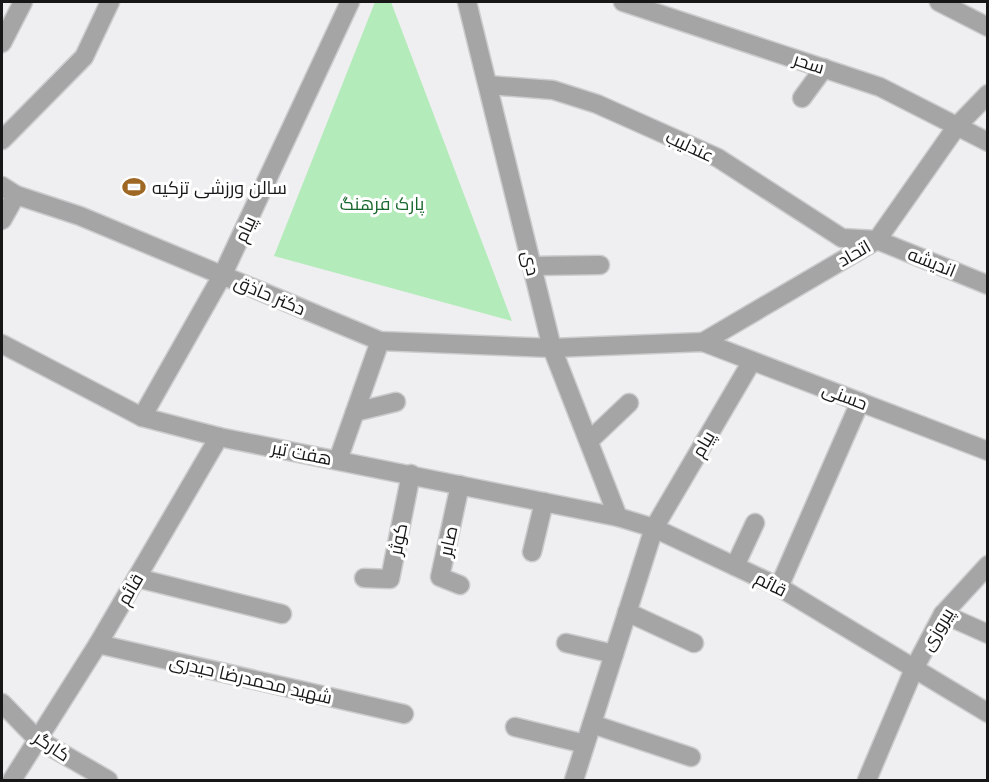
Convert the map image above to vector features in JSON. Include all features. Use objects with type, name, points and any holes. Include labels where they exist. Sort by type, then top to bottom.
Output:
[{"type":"street","points":[[2,43],[23,2]]},
{"type":"street","points":[[2,140],[84,57],[110,2]]},
{"type":"street","name":"پیام","points":[[142,417],[224,274],[350,2]]},
{"type":"street","name":"دی","points":[[467,2],[552,348],[618,517]]},
{"type":"street","name":"سحر","points":[[623,2],[880,87],[987,142]]},
{"type":"street","points":[[939,2],[987,27]]},
{"type":"street","points":[[802,98],[824,68]]},
{"type":"street","name":"عندلیب","points":[[488,85],[553,90],[597,104],[718,158],[842,238],[877,240]]},
{"type":"street","name":"اتحاد","points":[[703,342],[877,240],[957,126],[987,94]]},
{"type":"street","points":[[2,220],[8,190]]},
{"type":"street","name":"دکتر حاذق","points":[[8,190],[80,216],[224,274],[380,341],[552,348],[703,342]]},
{"type":"street","name":"اندیشه","points":[[877,240],[987,285]]},
{"type":"street","points":[[532,266],[600,265]]},
{"type":"street","points":[[338,460],[380,341]]},
{"type":"street","name":"حسنی","points":[[703,342],[987,451]]},
{"type":"street","name":"هفت تیر","points":[[2,344],[142,417],[219,437],[618,517]]},
{"type":"street","name":"پیام","points":[[574,780],[654,528],[752,361]]},
{"type":"street","points":[[354,412],[396,402]]},
{"type":"street","points":[[779,587],[860,402]]},
{"type":"street","points":[[589,441],[628,403]]},
{"type":"street","name":"قائم","points":[[12,780],[98,644],[219,437]]},
{"type":"street","name":"کوثر","points":[[364,578],[390,579],[411,474]]},
{"type":"street","name":"صابر","points":[[460,485],[440,577],[460,585]]},
{"type":"street","points":[[532,552],[544,502]]},
{"type":"street","name":"قائم","points":[[618,517],[654,528],[779,587],[914,669]]},
{"type":"street","points":[[735,566],[755,523]]},
{"type":"street","name":"پیروزی","points":[[867,780],[914,669],[943,614],[987,565]]},
{"type":"street","points":[[137,578],[282,614]]},
{"type":"street","points":[[627,612],[694,643]]},
{"type":"street","points":[[943,614],[987,634]]},
{"type":"street","points":[[566,643],[614,654]]},
{"type":"street","name":"شهید محمدرضا حیدری","points":[[98,644],[404,714]]},
{"type":"street","points":[[914,669],[987,713]]},
{"type":"street","name":"کارگر","points":[[2,704],[37,739],[108,780]]},
{"type":"street","points":[[592,724],[691,757]]},
{"type":"street","points":[[515,726],[585,744]]},
{"type":"green space","name":"پارک فرهنگ","points":[[375,2],[391,2],[512,321],[274,256]]},
{"type":"place","name":"سالن ورزشی تزکیه","points":[[134,187]]}]
